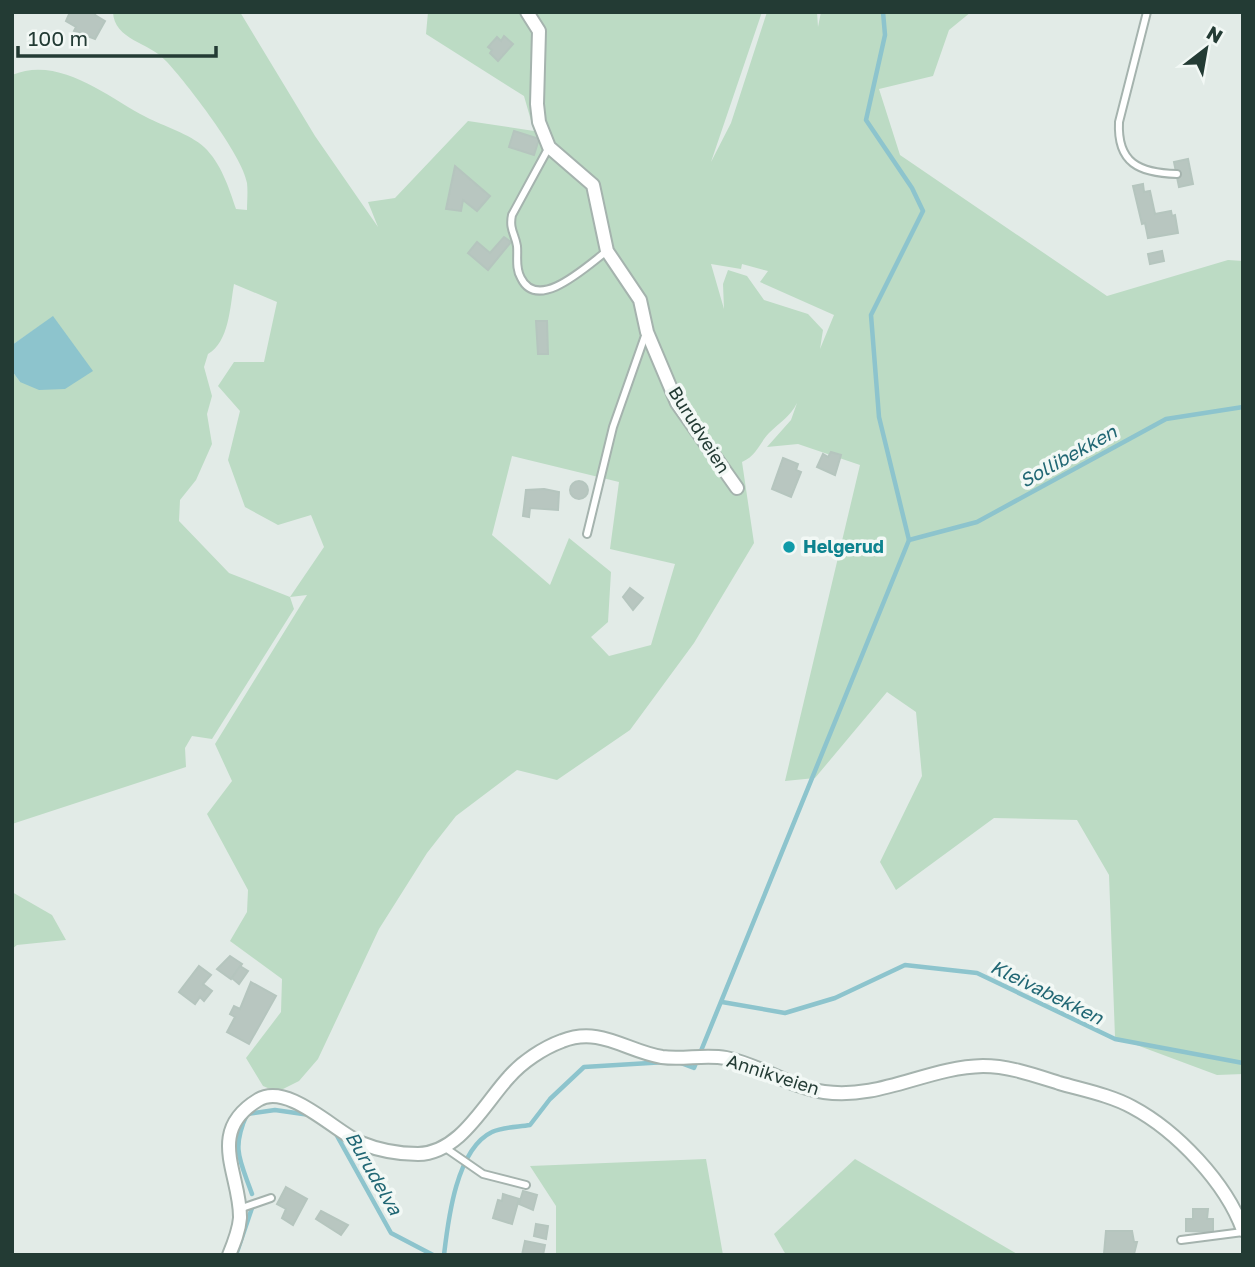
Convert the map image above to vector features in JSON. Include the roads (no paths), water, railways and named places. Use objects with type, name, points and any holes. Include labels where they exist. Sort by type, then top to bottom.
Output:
[{"type":"street","name":"Burudveien","points":[[527,12],[538,31],[537,104],[539,122],[549,146],[593,185],[607,251],[640,300],[647,332],[677,403],[737,488]]},
{"type":"street","name":"Annikveien","points":[[444,1147],[468,1126],[511,1074],[535,1055],[563,1040],[586,1035],[607,1037],[661,1057],[729,1059],[802,1086],[842,1093],[881,1090],[963,1068],[984,1066],[1012,1069],[1108,1097],[1132,1107],[1157,1124],[1208,1170],[1235,1209],[1243,1231]]},
{"type":"street","points":[[229,1255],[250,1206],[229,1168],[229,1143],[240,1117],[260,1098],[280,1096],[297,1102],[350,1137],[382,1150],[420,1154],[444,1147]]},
{"type":"lane","points":[[1147,12],[1148,19],[1119,122],[1118,138],[1126,159],[1142,169],[1177,174]]},
{"type":"lane","points":[[549,146],[512,215],[510,226],[517,244],[521,279],[530,288],[547,291],[565,282],[607,251]]},
{"type":"lane","points":[[587,534],[602,468],[647,332]]},
{"type":"lane","points":[[444,1147],[473,1168],[493,1178],[526,1185]]},
{"type":"lane","points":[[250,1206],[271,1198]]},
{"type":"lane","points":[[1181,1240],[1243,1231]]},
{"type":"water","points":[[53,316],[93,371],[65,389],[39,390],[20,382],[12,371],[12,345]]},
{"type":"waterway","points":[[678,1062],[694,1068],[909,540],[879,417],[871,315],[923,211],[912,188],[866,120],[885,35],[883,12]]},
{"type":"waterway","name":"Sollibekken","points":[[909,540],[977,522],[1166,419],[1243,407]]},
{"type":"waterway","name":"Kleivabekken","points":[[722,1002],[785,1013],[835,998],[905,965],[977,973],[1115,1039],[1243,1063]]},
{"type":"waterway","points":[[444,1255],[456,1187],[462,1169],[480,1141],[496,1130],[530,1125],[550,1099],[584,1067],[666,1062]]},
{"type":"waterway","name":"Burudelva","points":[[252,1194],[238,1146],[247,1114],[275,1110],[310,1115]]},
{"type":"waterway","name":"Burudelva","points":[[336,1134],[391,1233],[433,1255]]},
{"type":"waterway","name":"Burudelva","points":[[236,1255],[253,1205]]},
{"type":"place","name":"Helgerud","points":[[789,547]]}]
